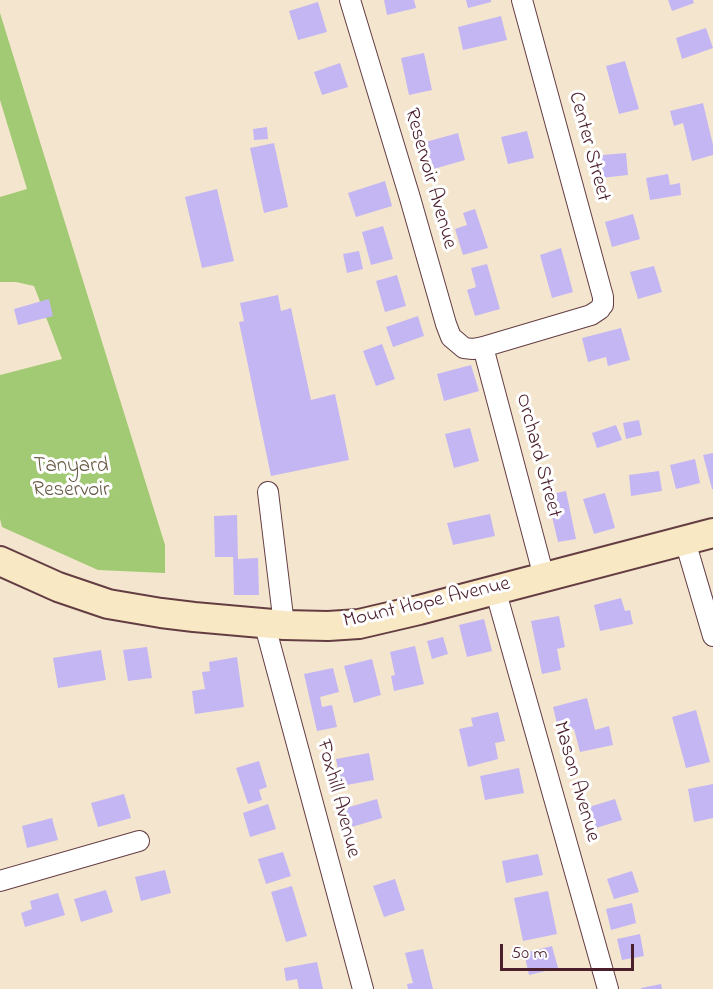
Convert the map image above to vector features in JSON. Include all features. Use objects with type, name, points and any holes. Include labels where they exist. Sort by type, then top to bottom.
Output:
[{"type":"street","name":"Reservoir Avenue","points":[[350,0],[451,337],[464,348],[483,347]]},
{"type":"street","name":"Center Street","points":[[483,347],[591,315],[603,305],[603,297],[522,0]]},
{"type":"street","name":"Orchard Street","points":[[483,347],[544,576]]},
{"type":"street","name":"Foxhill Avenue","points":[[268,492],[274,624],[363,989]]},
{"type":"street","name":"Mount Hope Avenue","points":[[0,561],[58,587],[108,604],[183,616],[328,626],[359,624],[419,610],[713,533]]},
{"type":"street","points":[[685,541],[713,636]]},
{"type":"street","name":"Mason Avenue","points":[[495,589],[608,989]]},
{"type":"street","points":[[0,881],[139,841]]},
{"type":"green space","name":"Tanyard Reservoir","points":[[0,13],[165,545],[165,573],[98,570],[2,527],[0,519],[0,375],[62,359],[34,286],[16,282],[0,282],[0,197],[27,189],[0,100]]},
{"type":"building","points":[[384,0],[414,0],[416,8],[387,15]]},
{"type":"building","points":[[466,0],[491,0],[491,2],[468,8]]},
{"type":"building","points":[[668,0],[693,0],[694,3],[672,11]]},
{"type":"building","points":[[318,2],[327,32],[298,40],[289,11]]},
{"type":"building","points":[[501,16],[507,40],[463,50],[458,27]]},
{"type":"building","points":[[706,28],[713,48],[682,59],[676,38]]},
{"type":"building","points":[[424,53],[432,90],[409,95],[401,58]]},
{"type":"building","points":[[625,61],[639,109],[619,114],[606,66]]},
{"type":"building","points":[[340,63],[348,87],[322,95],[314,72]]},
{"type":"building","points":[[703,103],[713,145],[713,155],[692,161],[683,123],[674,126],[670,111]]},
{"type":"building","points":[[267,127],[268,139],[254,140],[253,129]]},
{"type":"building","points":[[527,131],[534,158],[508,164],[501,137]]},
{"type":"building","points":[[458,133],[465,160],[430,170],[422,143]]},
{"type":"building","points":[[274,143],[288,207],[264,213],[250,148]]},
{"type":"building","points":[[626,153],[628,175],[592,179],[590,156]]},
{"type":"building","points":[[668,174],[670,185],[680,183],[681,195],[650,200],[646,178]]},
{"type":"building","points":[[385,181],[392,206],[356,217],[348,193]]},
{"type":"building","points":[[217,189],[234,261],[202,268],[185,197]]},
{"type":"building","points":[[475,209],[488,248],[463,255],[455,229],[467,225],[463,213]]},
{"type":"building","points":[[633,214],[640,239],[612,247],[605,222]]},
{"type":"building","points":[[383,226],[393,259],[371,265],[362,232]]},
{"type":"building","points":[[561,248],[573,292],[552,298],[540,255]]},
{"type":"building","points":[[359,251],[363,269],[347,273],[343,254]]},
{"type":"building","points":[[487,264],[500,309],[475,316],[467,290],[476,287],[471,268]]},
{"type":"building","points":[[654,266],[662,292],[638,299],[630,272]]},
{"type":"building","points":[[397,275],[406,306],[385,312],[376,281]]},
{"type":"building","points":[[278,295],[281,311],[291,308],[311,400],[335,394],[349,460],[271,476],[239,322],[244,321],[240,303]]},
{"type":"building","points":[[49,299],[53,316],[18,325],[14,309]]},
{"type":"building","points":[[418,316],[424,336],[393,347],[386,327]]},
{"type":"building","points":[[621,328],[630,360],[608,366],[606,357],[588,362],[582,338]]},
{"type":"building","points":[[382,344],[395,379],[376,386],[363,351]]},
{"type":"building","points":[[471,365],[479,391],[444,401],[437,374]]},
{"type":"building","points":[[639,420],[642,435],[626,439],[623,423]]},
{"type":"building","points":[[616,425],[622,440],[597,448],[592,433]]},
{"type":"building","points":[[470,428],[479,461],[454,468],[445,434]]},
{"type":"building","points":[[713,453],[713,489],[712,489],[703,455]]},
{"type":"building","points":[[695,459],[700,483],[676,489],[670,465]]},
{"type":"building","points":[[659,471],[662,491],[631,496],[629,475]]},
{"type":"building","points":[[566,491],[576,539],[558,542],[547,495]]},
{"type":"building","points":[[605,493],[615,528],[594,534],[583,499]]},
{"type":"building","points":[[490,514],[495,536],[453,545],[447,523]]},
{"type":"building","points":[[237,515],[238,559],[258,558],[259,595],[234,595],[233,557],[215,557],[214,516]]},
{"type":"building","points":[[621,598],[625,611],[630,610],[633,624],[600,631],[594,605]]},
{"type":"building","points":[[559,616],[565,647],[557,649],[561,670],[542,674],[531,621]]},
{"type":"building","points":[[484,619],[492,651],[467,657],[459,625]]},
{"type":"building","points":[[443,637],[448,654],[432,659],[427,641]]},
{"type":"building","points":[[415,646],[424,684],[394,691],[391,676],[395,675],[390,652]]},
{"type":"building","points":[[147,647],[152,678],[128,681],[123,650]]},
{"type":"building","points":[[101,650],[106,680],[58,688],[53,658]]},
{"type":"building","points":[[237,657],[244,707],[195,714],[192,691],[205,689],[202,672],[210,671],[209,662]]},
{"type":"building","points":[[372,659],[381,695],[354,703],[344,666]]},
{"type":"building","points":[[333,668],[339,692],[320,697],[322,707],[332,705],[337,727],[317,731],[304,674]]},
{"type":"building","points":[[587,698],[595,730],[609,726],[613,745],[580,752],[574,729],[559,732],[553,707]]},
{"type":"building","points":[[696,710],[710,762],[686,768],[672,717]]},
{"type":"building","points":[[498,712],[505,741],[495,743],[498,759],[468,767],[459,729],[473,726],[471,718]]},
{"type":"building","points":[[369,753],[374,780],[341,786],[336,759]]},
{"type":"building","points":[[259,761],[267,787],[259,790],[262,800],[248,804],[236,768]]},
{"type":"building","points":[[519,768],[524,793],[485,800],[480,776]]},
{"type":"building","points":[[713,784],[713,818],[694,822],[688,789]]},
{"type":"building","points":[[124,794],[131,818],[98,827],[91,803]]},
{"type":"building","points":[[377,799],[382,818],[345,829],[339,810]]},
{"type":"building","points":[[615,799],[622,820],[596,828],[589,807]]},
{"type":"building","points":[[268,804],[276,829],[250,837],[243,813]]},
{"type":"building","points":[[52,818],[58,840],[27,848],[22,826]]},
{"type":"building","points":[[283,852],[291,876],[266,884],[258,859]]},
{"type":"building","points":[[538,854],[543,875],[506,883],[502,861]]},
{"type":"building","points":[[165,870],[171,893],[141,901],[135,877]]},
{"type":"building","points":[[632,871],[639,892],[614,899],[607,879]]},
{"type":"building","points":[[395,879],[405,910],[384,917],[373,886]]},
{"type":"building","points":[[292,886],[307,936],[286,942],[271,892]]},
{"type":"building","points":[[106,890],[113,912],[81,922],[74,899]]},
{"type":"building","points":[[548,891],[557,934],[523,941],[514,898]]},
{"type":"building","points":[[58,893],[65,915],[25,927],[21,913],[32,909],[30,901]]},
{"type":"building","points":[[632,903],[636,923],[611,930],[606,909]]},
{"type":"building","points":[[640,934],[644,956],[622,960],[617,939]]},
{"type":"building","points":[[552,946],[558,968],[529,975],[524,953]]},
{"type":"building","points":[[423,949],[433,989],[408,989],[407,984],[413,983],[405,953]]},
{"type":"building","points":[[317,962],[323,989],[299,989],[297,979],[286,981],[284,968]]},
{"type":"building","points":[[661,984],[662,989],[641,989],[641,988]]}]
